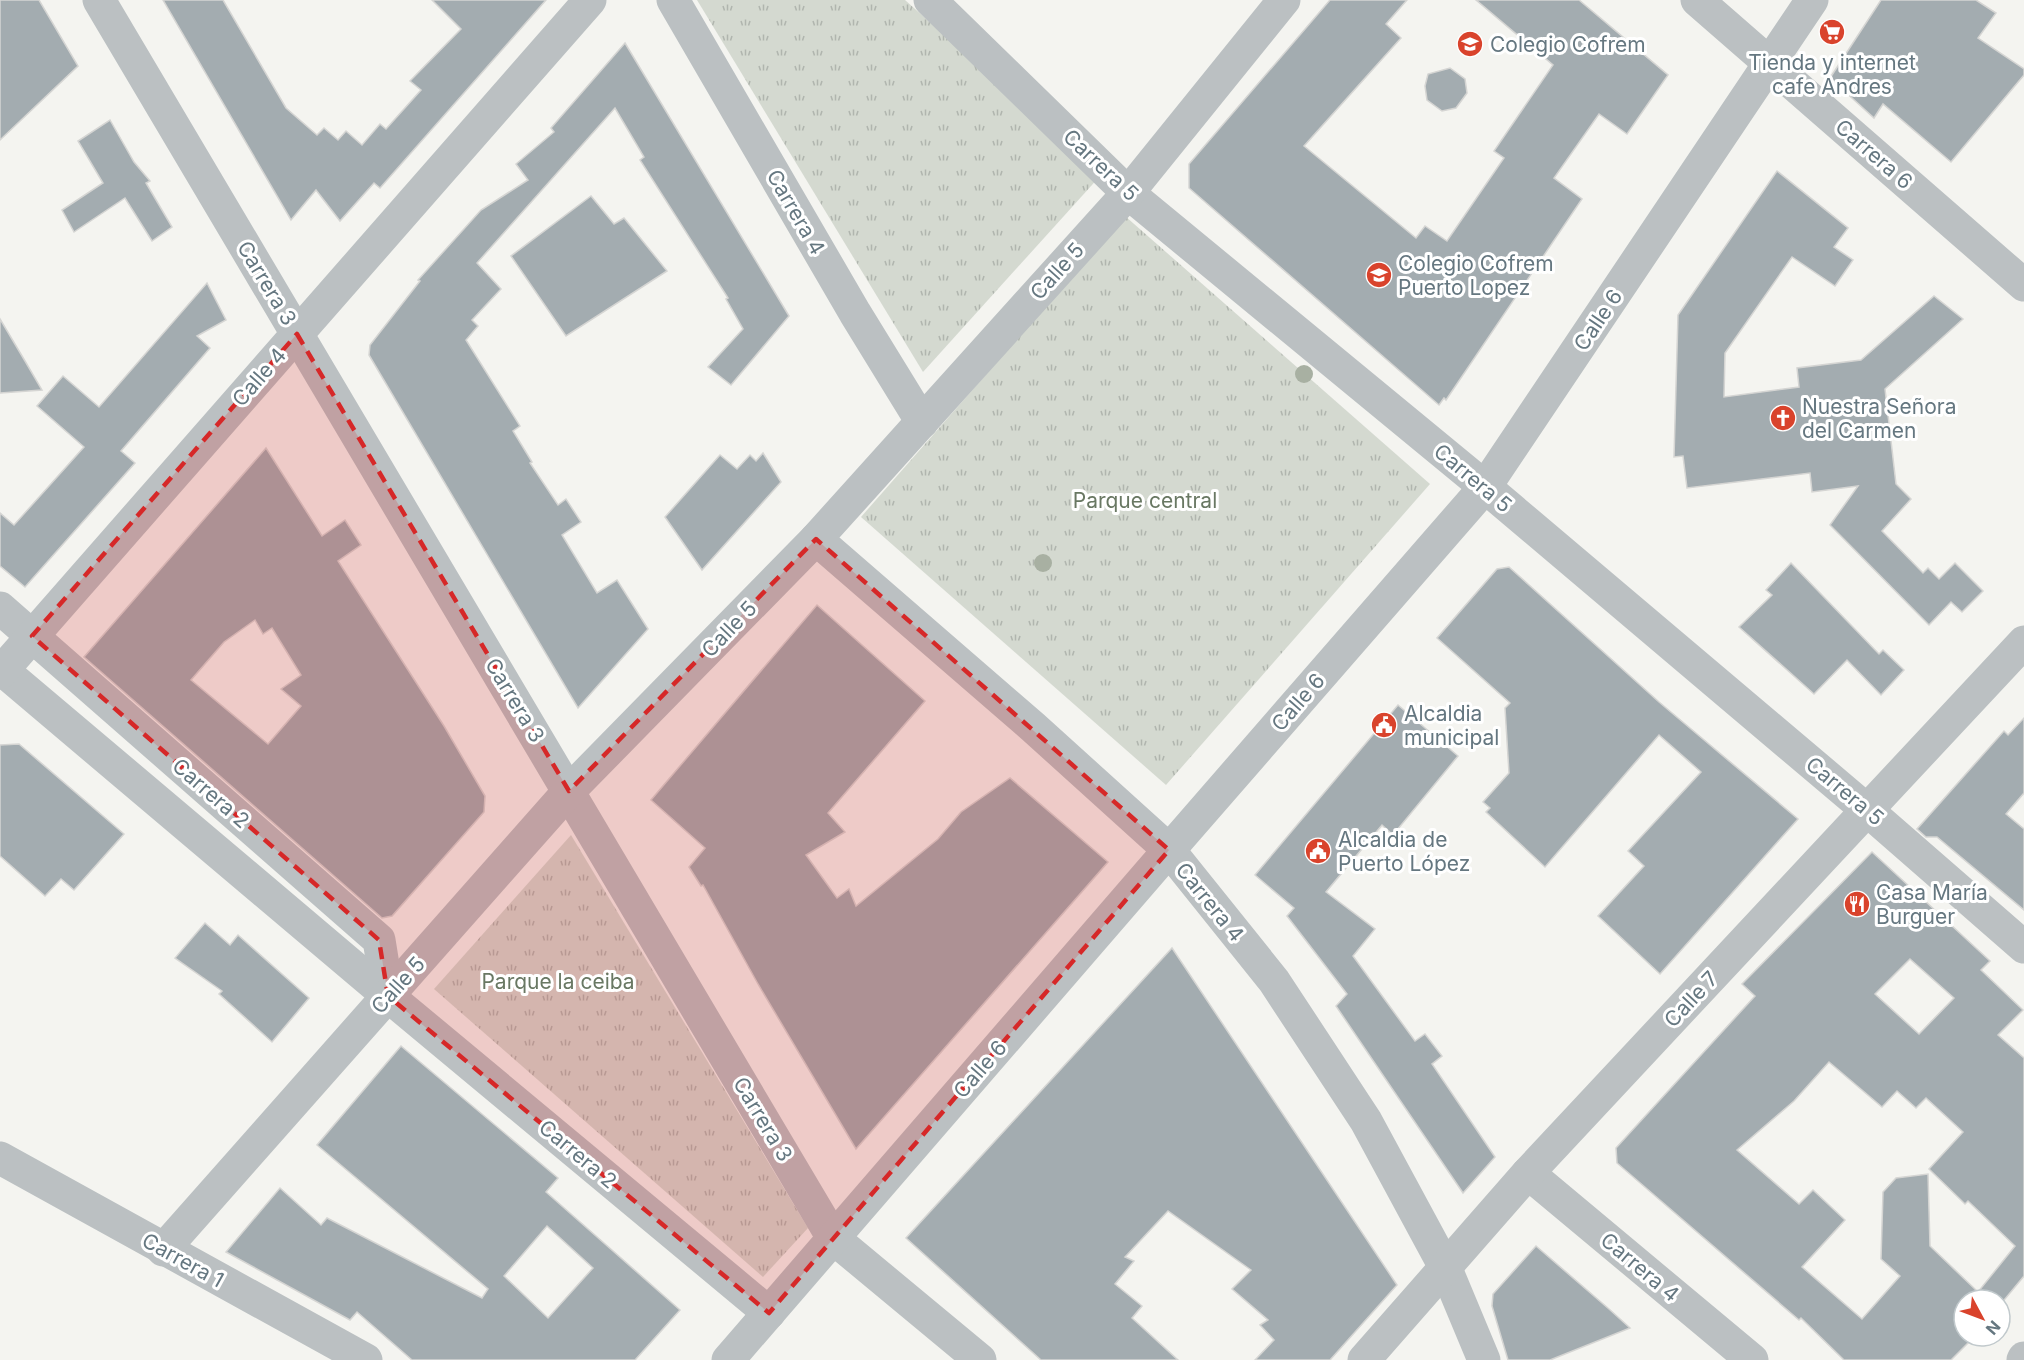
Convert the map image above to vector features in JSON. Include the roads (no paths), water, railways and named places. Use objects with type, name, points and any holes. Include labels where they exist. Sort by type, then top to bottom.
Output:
[{"type":"street","name":"Carrera 3","points":[[99,0],[833,1238],[980,1360]]},
{"type":"street","name":"Calle 4","points":[[1,670],[590,0]]},
{"type":"street","name":"Carrera 4","points":[[673,0],[855,314],[922,422]]},
{"type":"street","name":"Carrera 5","points":[[930,0],[1128,193],[1485,487],[1868,811],[2024,947]]},
{"type":"street","name":"Calle 5","points":[[163,1250],[570,791],[816,540],[1128,193],[1284,0]]},
{"type":"street","name":"Carrera 6","points":[[1697,0],[2024,285]]},
{"type":"street","name":"Calle 6","points":[[728,1360],[1485,487],[1812,0]]},
{"type":"street","name":"Carrera 4","points":[[816,540],[1033,727],[1169,850],[1274,981],[1360,1111],[1446,1269],[1484,1360]]},
{"type":"street","name":"Carrera 2","points":[[0,608],[379,940],[388,996]]},
{"type":"street","name":"Calle 7","points":[[1364,1360],[1528,1173],[2024,642]]},
{"type":"street","name":"Carrera 2","points":[[1,670],[769,1313]]},
{"type":"street","name":"Carrera 1","points":[[0,1158],[366,1360]]},
{"type":"street","name":"Carrera 4","points":[[1528,1173],[1752,1360]]},
{"type":"place","name":"Tienda y internet cafe Andres","points":[[1832,32]]},
{"type":"place","name":"Colegio Cofrem","points":[[1470,44]]},
{"type":"place","name":"Colegio Cofrem Puerto Lopez","points":[[1379,275]]},
{"type":"place","name":"Nuestra Señora del Carmen","points":[[1783,418]]},
{"type":"place","name":"Alcaldia municipal","points":[[1384,725]]},
{"type":"place","name":"Alcaldia de Puerto López","points":[[1318,851]]},
{"type":"place","name":"Casa María Burguer","points":[[1857,904]]},
{"type":"park label","name":"Parque central","points":[[1145,500]]},
{"type":"park label","name":"Parque la ceiba","points":[[558,981]]}]
